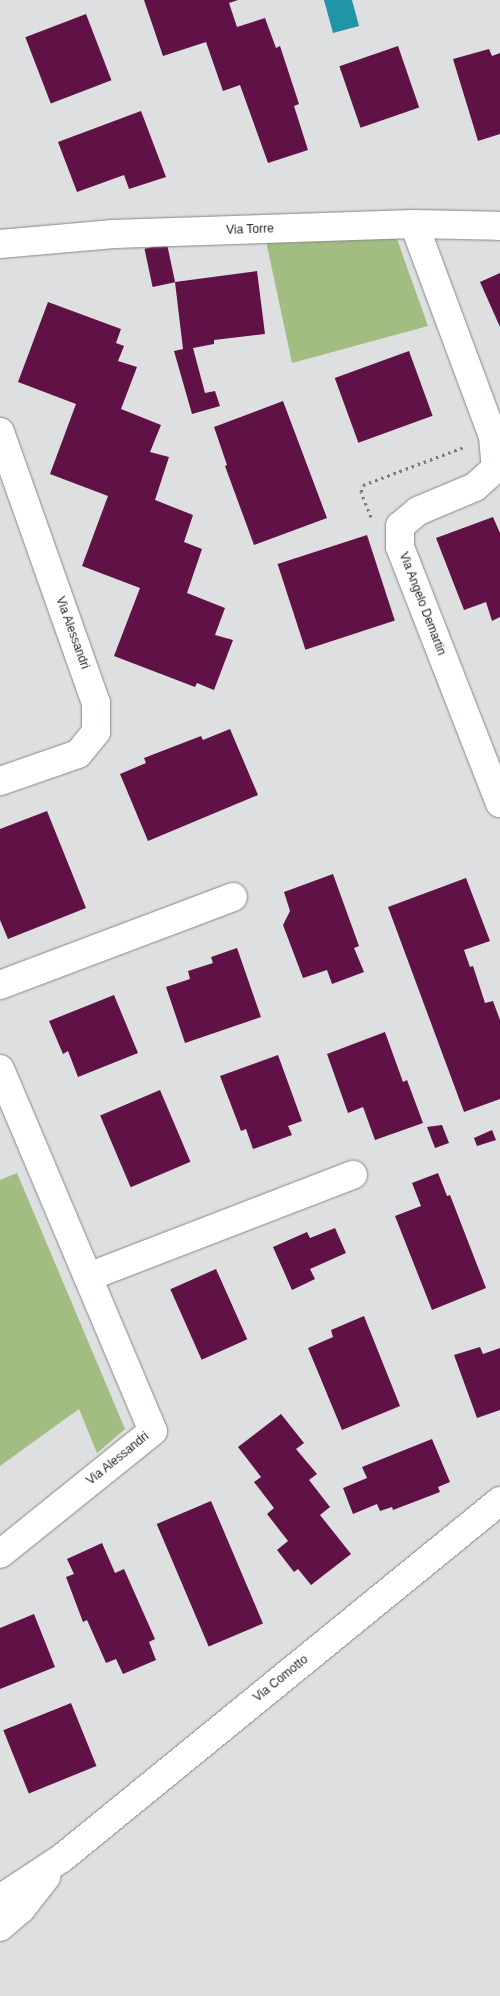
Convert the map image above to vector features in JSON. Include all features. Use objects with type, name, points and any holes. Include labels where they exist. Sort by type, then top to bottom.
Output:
[{"type":"street","name":"Via Torre","points":[[0,244],[114,234],[414,224],[500,226]]},
{"type":"street","name":"Via Angelo Demartin","points":[[414,224],[493,436],[496,468],[475,487],[418,511],[400,526],[400,547],[500,803]]},
{"type":"street","name":"Via Alessandri","points":[[0,432],[96,703],[96,732],[78,754],[0,781]]},
{"type":"street","points":[[0,985],[233,897]]},
{"type":"street","name":"Via Alessandri","points":[[0,1068],[153,1431],[0,1554]]},
{"type":"street","points":[[88,1277],[353,1176]]},
{"type":"street","name":"Via Comotto","points":[[0,1899],[62,1858],[500,1501]]},
{"type":"street","name":"Via Comotto","points":[[0,1927],[20,1909],[62,1858]]},
{"type":"green space","points":[[265,236],[397,239],[428,326],[292,363]]},
{"type":"green space","points":[[17,1173],[125,1429],[97,1453],[79,1409],[0,1466],[0,1180]]},
{"type":"water","points":[[324,0],[352,0],[359,26],[333,33]]},
{"type":"building","points":[[144,0],[238,0],[229,3],[237,27],[265,18],[276,48],[280,46],[299,104],[294,106],[308,150],[268,163],[240,85],[223,91],[206,42],[163,56]]},
{"type":"building","points":[[86,14],[111,80],[51,104],[25,37]]},
{"type":"building","points":[[398,46],[419,107],[361,128],[339,66]]},
{"type":"building","points":[[489,49],[492,56],[500,53],[500,134],[478,141],[453,59]]},
{"type":"building","points":[[141,111],[166,177],[129,189],[124,175],[77,192],[58,142]]},
{"type":"building","points":[[167,244],[175,282],[153,287],[145,249]]},
{"type":"building","points":[[257,271],[265,334],[214,340],[214,344],[193,348],[205,393],[215,391],[220,406],[192,414],[174,351],[183,349],[175,282]]},
{"type":"building","points":[[500,273],[500,327],[480,282]]},
{"type":"building","points":[[48,302],[121,329],[116,343],[124,346],[118,361],[137,367],[121,409],[161,425],[150,452],[169,457],[155,500],[193,515],[184,542],[202,549],[187,593],[225,608],[215,635],[233,640],[214,690],[197,683],[195,687],[114,656],[140,588],[82,566],[108,496],[50,474],[76,404],[18,382]]},
{"type":"building","points":[[409,351],[433,416],[358,443],[335,378]]},
{"type":"building","points":[[283,401],[327,518],[254,545],[225,466],[227,465],[214,427]]},
{"type":"building","points":[[493,517],[500,533],[500,617],[492,621],[486,602],[464,610],[436,538]]},
{"type":"building","points":[[367,535],[395,621],[305,650],[278,564]]},
{"type":"building","points":[[230,729],[258,795],[148,841],[120,774],[146,763],[144,758],[201,736],[203,740]]},
{"type":"building","points":[[47,811],[86,908],[8,939],[0,920],[0,829]]},
{"type":"building","points":[[333,874],[359,946],[354,948],[364,972],[332,984],[327,970],[303,978],[283,925],[290,911],[284,892]]},
{"type":"building","points":[[466,878],[490,941],[464,950],[470,967],[473,966],[485,1003],[493,1001],[500,1020],[500,1099],[464,1112],[388,907]]},
{"type":"building","points":[[237,948],[261,1017],[185,1043],[166,987],[190,979],[188,971],[213,963],[211,957]]},
{"type":"building","points":[[114,995],[138,1053],[78,1077],[68,1051],[63,1054],[49,1021]]},
{"type":"building","points":[[385,1032],[403,1082],[407,1080],[423,1123],[375,1140],[363,1107],[348,1113],[327,1054]]},
{"type":"building","points":[[278,1055],[302,1121],[288,1126],[292,1135],[253,1149],[246,1129],[241,1131],[220,1076]]},
{"type":"building","points":[[160,1090],[190,1162],[131,1187],[100,1115]]},
{"type":"building","points":[[442,1125],[449,1143],[435,1148],[427,1127]]},
{"type":"building","points":[[492,1130],[496,1140],[477,1146],[474,1138]]},
{"type":"building","points":[[438,1173],[447,1196],[450,1195],[486,1288],[432,1310],[395,1216],[421,1206],[412,1183]]},
{"type":"building","points":[[335,1228],[346,1253],[310,1269],[315,1279],[292,1290],[273,1247],[307,1232],[310,1238]]},
{"type":"building","points":[[216,1269],[247,1339],[202,1360],[170,1289]]},
{"type":"building","points":[[364,1316],[400,1406],[342,1430],[308,1348],[333,1337],[331,1330]]},
{"type":"building","points":[[480,1347],[483,1354],[500,1348],[500,1410],[477,1418],[454,1355]]},
{"type":"building","points":[[281,1414],[304,1443],[296,1449],[317,1474],[309,1480],[330,1507],[320,1515],[351,1554],[311,1585],[298,1569],[294,1572],[277,1550],[288,1541],[267,1514],[274,1508],[254,1482],[261,1477],[238,1447]]},
{"type":"building","points":[[432,1439],[450,1482],[438,1487],[440,1492],[393,1510],[392,1507],[380,1511],[377,1504],[353,1514],[343,1488],[367,1478],[362,1467]]},
{"type":"building","points":[[211,1501],[263,1623],[209,1646],[157,1524]]},
{"type":"building","points":[[102,1543],[115,1573],[124,1569],[155,1639],[149,1642],[156,1660],[123,1674],[116,1659],[106,1663],[87,1620],[83,1622],[66,1577],[74,1574],[67,1559]]},
{"type":"building","points":[[34,1614],[55,1667],[0,1689],[0,1628]]},
{"type":"building","points":[[71,1703],[96,1766],[29,1793],[3,1730]]}]
